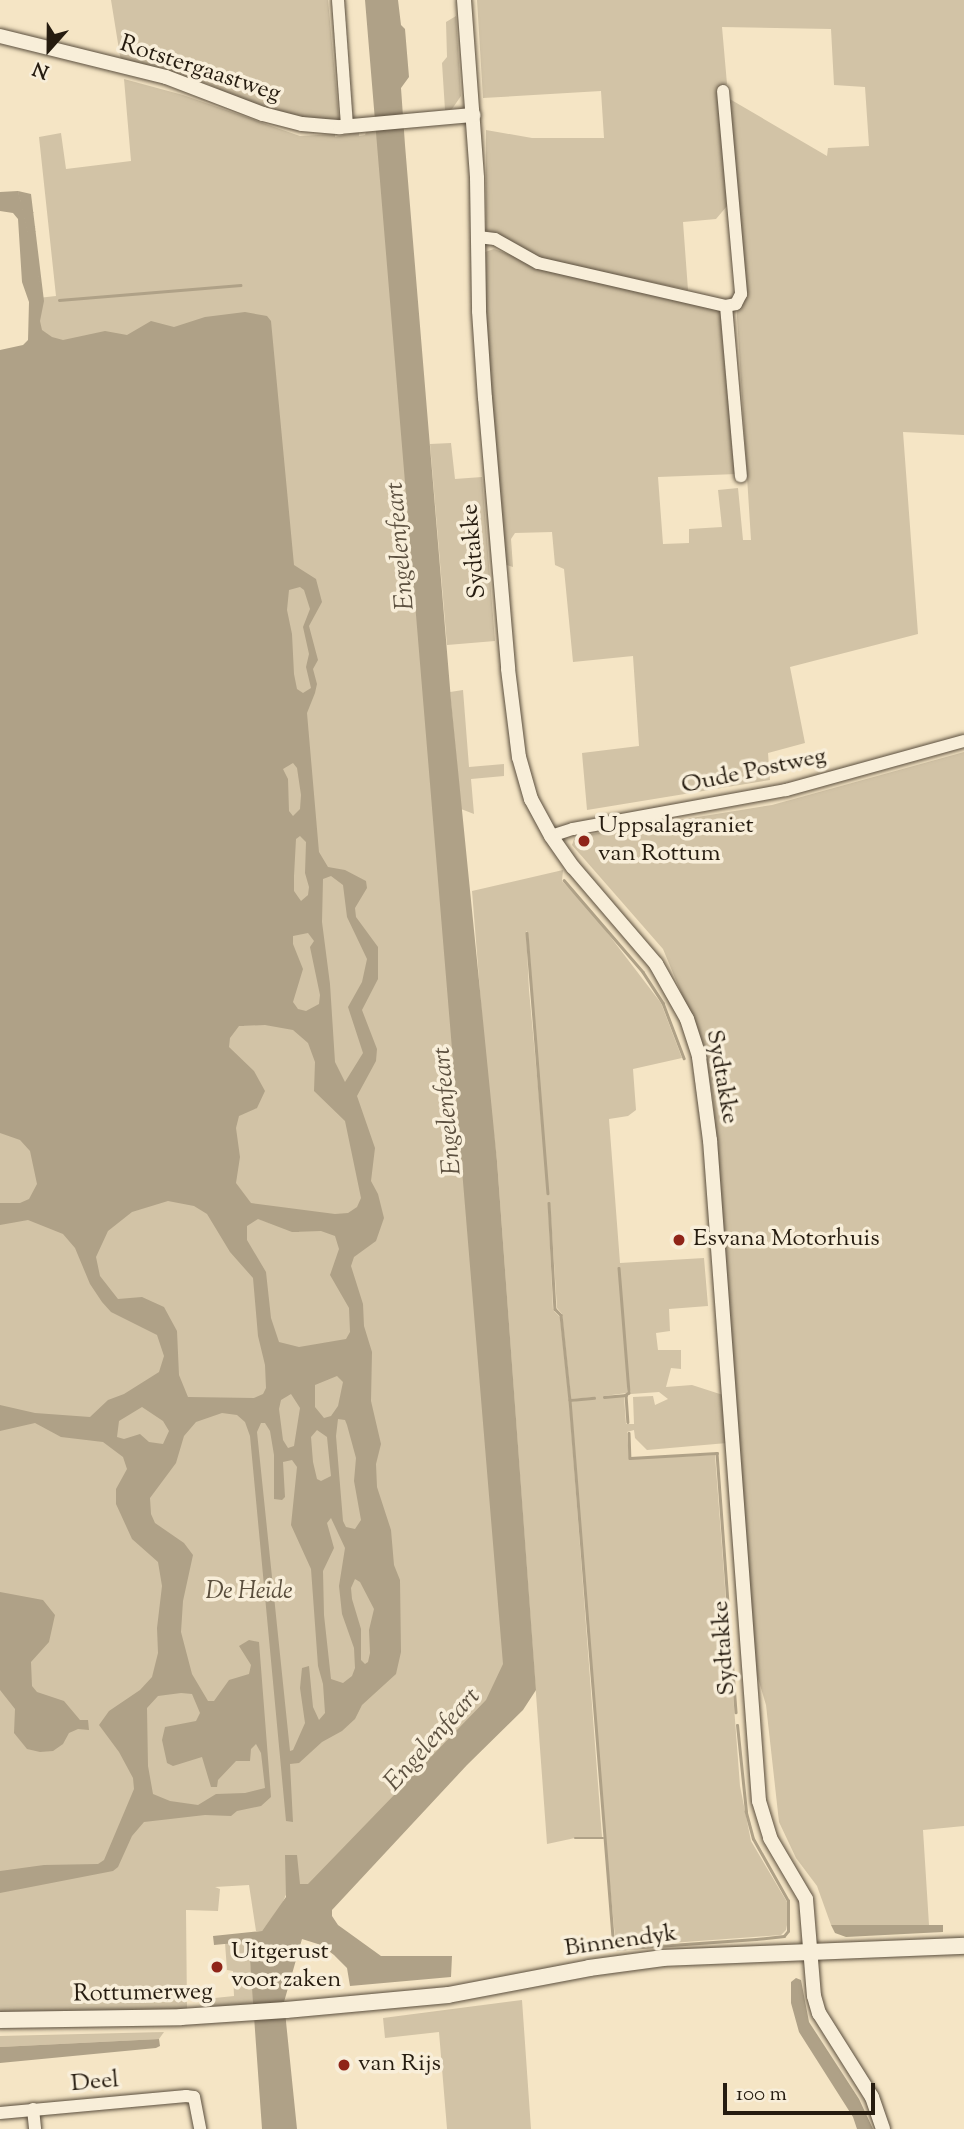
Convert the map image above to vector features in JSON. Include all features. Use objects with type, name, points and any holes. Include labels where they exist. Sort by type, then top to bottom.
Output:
[{"type":"main road","name":"Binnendyk","points":[[286,2010],[448,1995],[638,1960],[811,1959],[964,1946]]},
{"type":"main road","name":"Rottumerweg","points":[[0,2020],[162,2018],[286,2010]]},
{"type":"street","points":[[338,0],[348,125]]},
{"type":"street","name":"Sydtakke","points":[[464,0],[473,115],[485,398],[513,722],[527,788],[551,836],[573,867],[656,964],[687,1019],[699,1058],[711,1153],[760,1801],[770,1838],[806,1899],[819,2013],[872,2097],[883,2129]]},
{"type":"street","name":"Rotstergaastweg","points":[[0,36],[166,77],[280,120],[321,127],[473,115]]},
{"type":"street","points":[[478,237],[495,239],[538,263],[726,306],[736,304],[741,294],[723,91]]},
{"type":"street","points":[[726,306],[741,476]]},
{"type":"street","name":"Oude Postweg","points":[[551,836],[573,828],[786,790],[964,741]]},
{"type":"street","name":"Deel","points":[[0,2113],[194,2097],[200,2129]]},
{"type":"street","points":[[33,2109],[35,2129]]},
{"type":"green space","points":[[111,0],[328,0],[339,119],[301,119],[252,105],[208,84],[121,62]]},
{"type":"green space","points":[[477,0],[964,0],[964,435],[903,432],[918,634],[790,667],[805,743],[768,753],[770,780],[587,810],[582,753],[639,746],[633,656],[573,662],[564,569],[555,565],[552,532],[515,533],[511,539],[513,567],[503,564],[483,273],[485,252],[494,249],[552,270],[721,311],[737,474],[658,477],[663,544],[689,543],[689,529],[722,527],[718,490],[738,488],[743,540],[751,540],[737,317],[737,311],[744,303],[728,98],[827,156],[828,148],[869,146],[865,87],[834,85],[831,29],[722,27],[727,84],[717,91],[727,206],[716,219],[683,222],[688,290],[561,263],[529,254],[486,230],[486,130],[532,138],[604,138],[601,91],[483,98]]},
{"type":"green space","points":[[456,16],[461,96],[452,109],[445,110],[442,63],[447,57],[446,22]]},
{"type":"green space","name":"De Heide","points":[[124,79],[183,95],[300,136],[335,134],[335,137],[359,132],[359,136],[376,131],[378,135],[505,1666],[489,1702],[309,1889],[288,1890],[282,1904],[262,1931],[256,1931],[249,1885],[215,1887],[220,1889],[218,1911],[186,1910],[187,2009],[0,2014],[0,474],[38,298],[56,296],[39,137],[61,133],[66,169],[131,161]]},
{"type":"green space","points":[[451,443],[455,479],[482,477],[495,641],[447,645],[430,444]]},
{"type":"green space","points":[[463,690],[469,767],[504,764],[504,776],[471,779],[474,814],[461,809],[450,692]]},
{"type":"green space","points":[[964,752],[964,1826],[923,1830],[929,1925],[831,1925],[817,1886],[796,1858],[779,1822],[766,1705],[755,1668],[713,1099],[708,1071],[698,1033],[663,949],[572,845],[574,839],[580,836],[772,805]]},
{"type":"green space","points":[[563,870],[562,881],[593,914],[661,1003],[682,1058],[633,1069],[636,1110],[628,1116],[609,1119],[620,1263],[704,1258],[708,1306],[669,1309],[670,1331],[656,1333],[658,1350],[681,1350],[681,1369],[671,1368],[666,1387],[692,1385],[723,1395],[727,1443],[647,1450],[635,1438],[634,1430],[627,1432],[629,1459],[715,1455],[740,1786],[751,1841],[787,1902],[789,1915],[786,1930],[781,1935],[616,1947],[571,1402],[595,1397],[571,1399],[562,1314],[557,1308],[548,1202],[553,1310],[560,1317],[569,1400],[602,1837],[575,1838],[547,1844],[497,1161],[486,1067],[472,891]],"holes":[[[526,931],[528,933],[548,1194],[529,990]],[[628,1381],[631,1394],[659,1392],[668,1399],[655,1405],[653,1396],[633,1397],[634,1424],[626,1424],[624,1397],[604,1396],[627,1393]]]},
{"type":"green space","points":[[245,1942],[249,1946],[254,2005],[206,2009],[205,1999],[234,1996],[233,1971],[227,1970],[225,1943]]},
{"type":"green space","points":[[522,2000],[531,2129],[447,2129],[439,2032],[385,2038],[383,2018]]},
{"type":"green space","points":[[164,2032],[159,2039],[0,2047],[0,2036]]},
{"type":"shaded area","name":"Engelenfeart","points":[[365,0],[398,0],[401,25],[405,29],[409,77],[401,88],[405,145],[451,700],[497,1161],[536,1690],[523,1710],[467,1765],[332,1910],[332,1916],[338,1925],[381,1956],[452,1956],[451,1977],[350,1986],[347,1968],[334,1955],[321,1945],[302,1939],[284,2002],[297,2129],[262,2129],[249,1946],[245,1942],[214,1945],[213,1936],[262,1931],[286,1897],[285,1855],[297,1855],[300,1884],[308,1884],[486,1700],[503,1664]]},
{"type":"shaded area","points":[[18,191],[31,194],[44,301],[40,321],[42,330],[52,337],[63,340],[105,331],[127,335],[151,321],[174,327],[205,317],[245,312],[267,316],[271,321],[294,565],[316,579],[322,602],[309,626],[318,660],[313,669],[317,684],[307,713],[319,852],[328,867],[345,870],[366,881],[367,888],[355,908],[356,917],[378,947],[378,979],[362,1010],[377,1049],[376,1061],[357,1096],[375,1148],[371,1181],[378,1194],[384,1218],[376,1241],[354,1257],[351,1266],[363,1304],[364,1326],[372,1352],[371,1401],[381,1444],[376,1464],[377,1487],[391,1530],[394,1565],[400,1580],[401,1652],[396,1674],[362,1705],[355,1719],[342,1731],[322,1742],[299,1763],[290,1764],[293,1822],[286,1821],[250,1436],[245,1422],[237,1415],[222,1413],[196,1422],[184,1436],[176,1463],[150,1498],[151,1514],[155,1523],[184,1543],[193,1555],[183,1601],[181,1632],[192,1674],[208,1701],[214,1701],[229,1680],[249,1674],[251,1665],[239,1646],[249,1640],[259,1642],[271,1797],[261,1806],[237,1811],[231,1816],[205,1815],[144,1822],[132,1836],[118,1867],[113,1871],[0,1893],[0,1871],[44,1865],[98,1864],[104,1860],[134,1789],[133,1778],[119,1752],[99,1725],[109,1711],[140,1690],[152,1677],[158,1653],[157,1628],[162,1586],[158,1562],[132,1539],[116,1504],[116,1489],[127,1469],[123,1457],[103,1442],[61,1437],[35,1423],[0,1431],[0,1405],[35,1413],[90,1417],[108,1400],[124,1394],[159,1372],[164,1356],[157,1335],[111,1312],[102,1302],[90,1284],[75,1248],[63,1234],[28,1220],[0,1225],[0,1203],[20,1203],[29,1199],[37,1184],[30,1151],[20,1140],[0,1133],[0,350],[23,345],[28,340],[29,302],[22,282],[18,219],[13,213],[0,211],[0,192]],"holes":[[[300,587],[304,590],[310,609],[303,627],[309,654],[306,667],[311,688],[303,693],[297,689],[294,674],[292,634],[287,610],[289,590]],[[293,763],[297,768],[300,809],[293,816],[289,811],[288,779],[283,769]],[[300,836],[306,842],[305,873],[308,895],[301,901],[294,891],[296,839]],[[331,876],[343,885],[347,917],[367,959],[362,982],[348,1007],[363,1053],[345,1082],[335,1062],[330,984],[322,922],[323,879]],[[308,933],[314,941],[310,947],[320,995],[319,1004],[306,1011],[298,1009],[293,1002],[303,969],[293,944],[293,936]],[[265,1025],[293,1030],[308,1043],[315,1062],[314,1091],[345,1121],[361,1198],[357,1207],[348,1213],[335,1214],[251,1203],[236,1183],[240,1157],[236,1128],[239,1116],[257,1108],[265,1091],[254,1071],[229,1047],[230,1038],[239,1026]],[[168,1201],[194,1206],[207,1214],[230,1252],[253,1278],[258,1336],[265,1365],[266,1388],[263,1394],[254,1398],[188,1397],[179,1375],[177,1331],[164,1307],[142,1297],[118,1299],[100,1276],[96,1257],[108,1231],[132,1212]],[[258,1219],[292,1232],[321,1231],[335,1236],[339,1249],[330,1275],[349,1308],[350,1332],[346,1339],[299,1347],[279,1342],[271,1318],[266,1272],[247,1240],[247,1226]],[[337,1376],[343,1382],[338,1406],[331,1416],[324,1418],[315,1407],[315,1385]],[[291,1394],[300,1408],[294,1446],[288,1448],[283,1440],[279,1409],[281,1400]],[[142,1407],[163,1421],[169,1431],[163,1444],[149,1442],[140,1434],[124,1439],[117,1437],[119,1421]],[[338,1419],[345,1420],[356,1458],[354,1481],[361,1520],[355,1529],[346,1527],[343,1521],[336,1436]],[[261,1423],[265,1423],[270,1431],[274,1455],[274,1499],[282,1500],[285,1497],[283,1462],[292,1460],[297,1467],[291,1525],[311,1569],[318,1666],[323,1684],[325,1713],[319,1720],[313,1707],[309,1666],[302,1668],[300,1688],[305,1723],[293,1750],[290,1751],[257,1432]],[[317,1430],[327,1437],[331,1476],[321,1481],[317,1479],[311,1437]],[[331,1518],[345,1548],[339,1586],[342,1614],[354,1648],[355,1668],[352,1676],[343,1683],[331,1679],[324,1615],[323,1571],[334,1548],[327,1523]],[[355,1579],[360,1582],[374,1609],[369,1630],[368,1662],[365,1664],[361,1660],[361,1629],[351,1588]],[[192,1694],[200,1713],[196,1721],[165,1727],[162,1740],[167,1763],[173,1766],[202,1757],[211,1787],[217,1787],[218,1780],[236,1761],[250,1761],[251,1749],[256,1744],[261,1753],[265,1788],[245,1793],[216,1794],[198,1805],[170,1801],[153,1794],[148,1766],[147,1708],[158,1696]]]},
{"type":"shaded area","points":[[0,1592],[43,1600],[55,1615],[49,1642],[31,1662],[32,1686],[37,1692],[64,1701],[80,1720],[88,1720],[89,1730],[78,1729],[69,1733],[63,1744],[53,1751],[27,1749],[14,1733],[15,1709],[0,1690]]},
{"type":"shaded area","points":[[831,1925],[943,1925],[943,1932],[846,1937],[835,1933]]},
{"type":"shaded area","points":[[796,1978],[801,1980],[809,2022],[859,2099],[873,2129],[857,2129],[853,2117],[799,2032],[791,2003],[791,1982]]},
{"type":"shaded area","points":[[159,2039],[160,2046],[156,2048],[0,2063],[0,2047]]},
{"type":"waterway","points":[[59,300],[240,285]]},
{"type":"waterway","points":[[564,880],[643,972],[663,1003],[684,1058]]},
{"type":"waterway","points":[[527,933],[548,1193]]},
{"type":"waterway","points":[[549,1203],[555,1309],[561,1315],[570,1400],[614,1949],[756,1939],[784,1936],[788,1931],[788,1901],[753,1839],[746,1812],[737,1725]]},
{"type":"waterway","points":[[619,1268],[629,1393],[626,1395],[628,1422]]},
{"type":"waterway","points":[[604,1397],[626,1395]]},
{"type":"waterway","points":[[570,1400],[594,1398]]},
{"type":"waterway","points":[[629,1433],[630,1458],[717,1453],[736,1712]]},
{"type":"waterway","points":[[575,1838],[603,1838]]},
{"type":"place","name":"Uppsalagraniet van Rottum","points":[[584,841]]},
{"type":"place","name":"Esvana Motorhuis","points":[[679,1240]]},
{"type":"place","name":"Uitgerust voor zaken","points":[[217,1967]]},
{"type":"place","name":"van Rijs","points":[[344,2065]]}]
